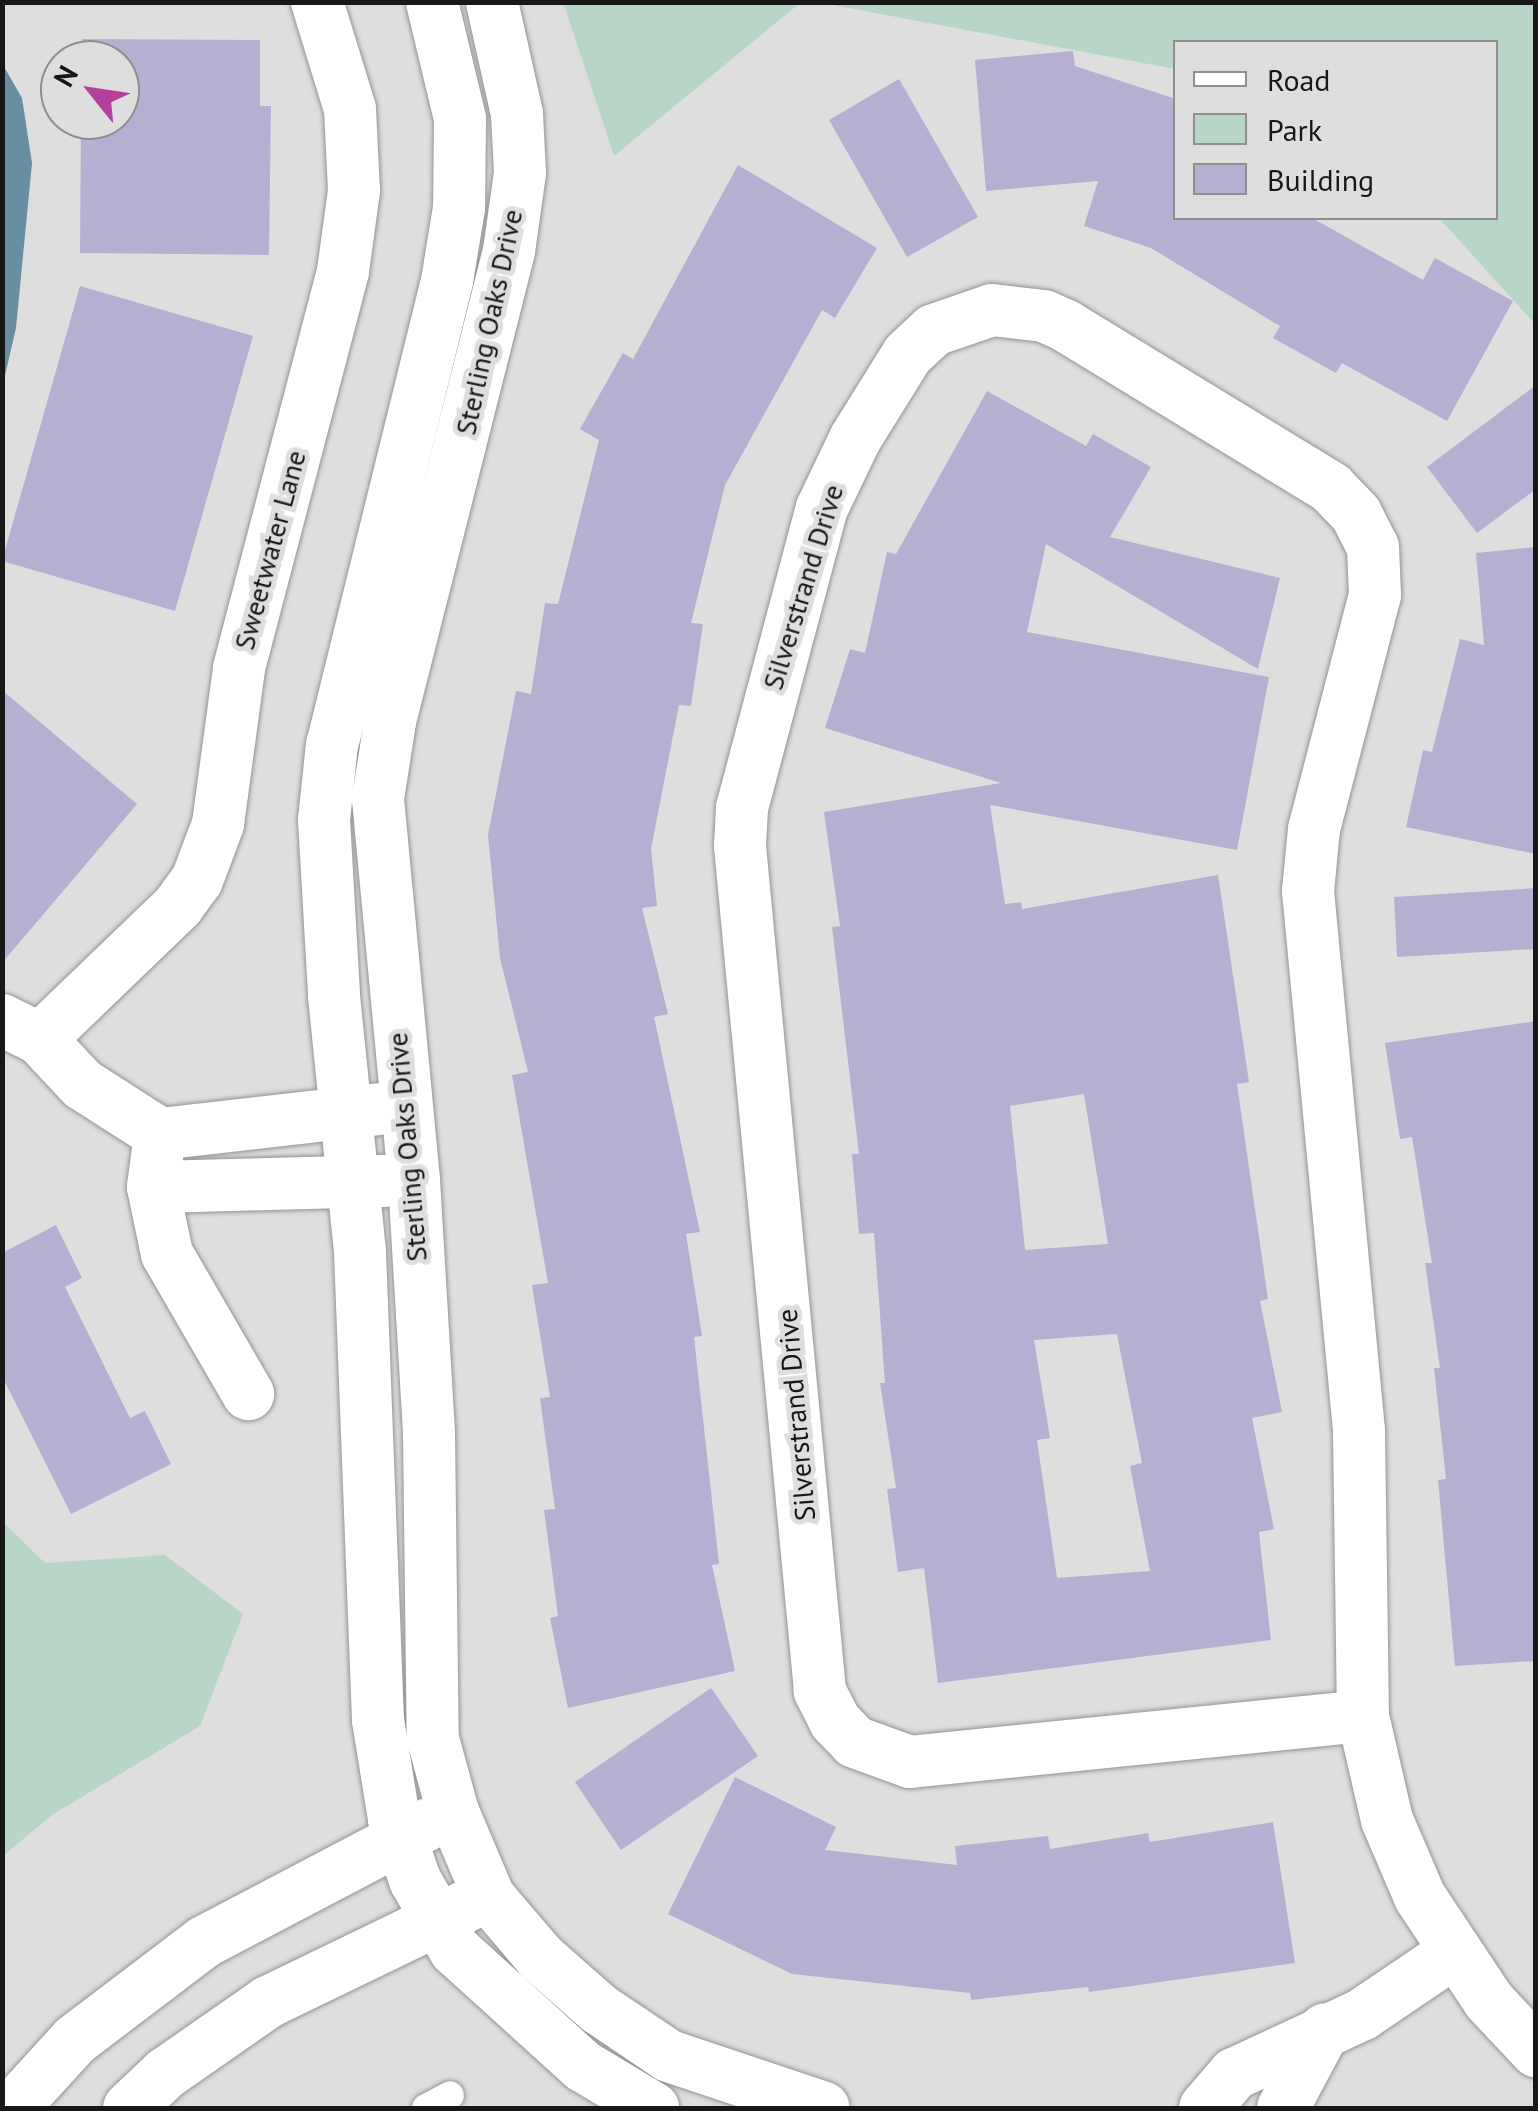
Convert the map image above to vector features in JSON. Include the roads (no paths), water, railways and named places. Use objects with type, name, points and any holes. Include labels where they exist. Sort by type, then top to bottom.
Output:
[{"type":"street","name":"Sweetwater Lane","points":[[160,1134],[82,1084],[21,1029],[178,906],[196,880],[218,824],[239,668],[343,270],[354,191],[350,109],[317,2]]},
{"type":"street","name":"Sterling Oaks Drive","points":[[432,2],[460,119],[459,208],[418,397],[345,686],[324,820],[373,1480],[378,1720],[400,1838],[455,1950],[540,2032],[653,2108]]},
{"type":"street","name":"Sterling Oaks Drive","points":[[492,2],[509,64],[520,173],[510,251],[390,722],[378,800],[414,1180],[429,1433],[432,1739],[453,1812],[489,1897],[540,1957],[599,2010],[669,2056],[824,2108]]},
{"type":"street","name":"Silverstrand Drive","points":[[1363,1716],[910,1762],[855,1742],[834,1721],[820,1692],[740,846],[742,808],[822,508],[855,439],[908,354],[934,330],[970,314],[1017,310],[1066,326],[1331,488],[1356,514],[1373,547],[1375,594],[1314,830],[1308,891],[1359,1431],[1363,1716],[1387,1820],[1454,1953],[1536,2051]]},
{"type":"street","points":[[248,1394],[167,1254],[153,1188],[160,1134],[404,1106]]},
{"type":"street","points":[[153,1188],[414,1180]]},
{"type":"street","points":[[13,2108],[75,2040],[204,1942],[453,1812]]},
{"type":"street","points":[[129,2108],[166,2073],[268,2002],[489,1897]]},
{"type":"street","points":[[1205,2108],[1234,2074],[1363,2014],[1454,1953]]},
{"type":"street","points":[[1283,2108],[1325,2029]]},
{"type":"lane","points":[[418,397],[472,412]]},
{"type":"water","points":[[3,65],[22,98],[32,163],[16,328],[3,384]]}]
